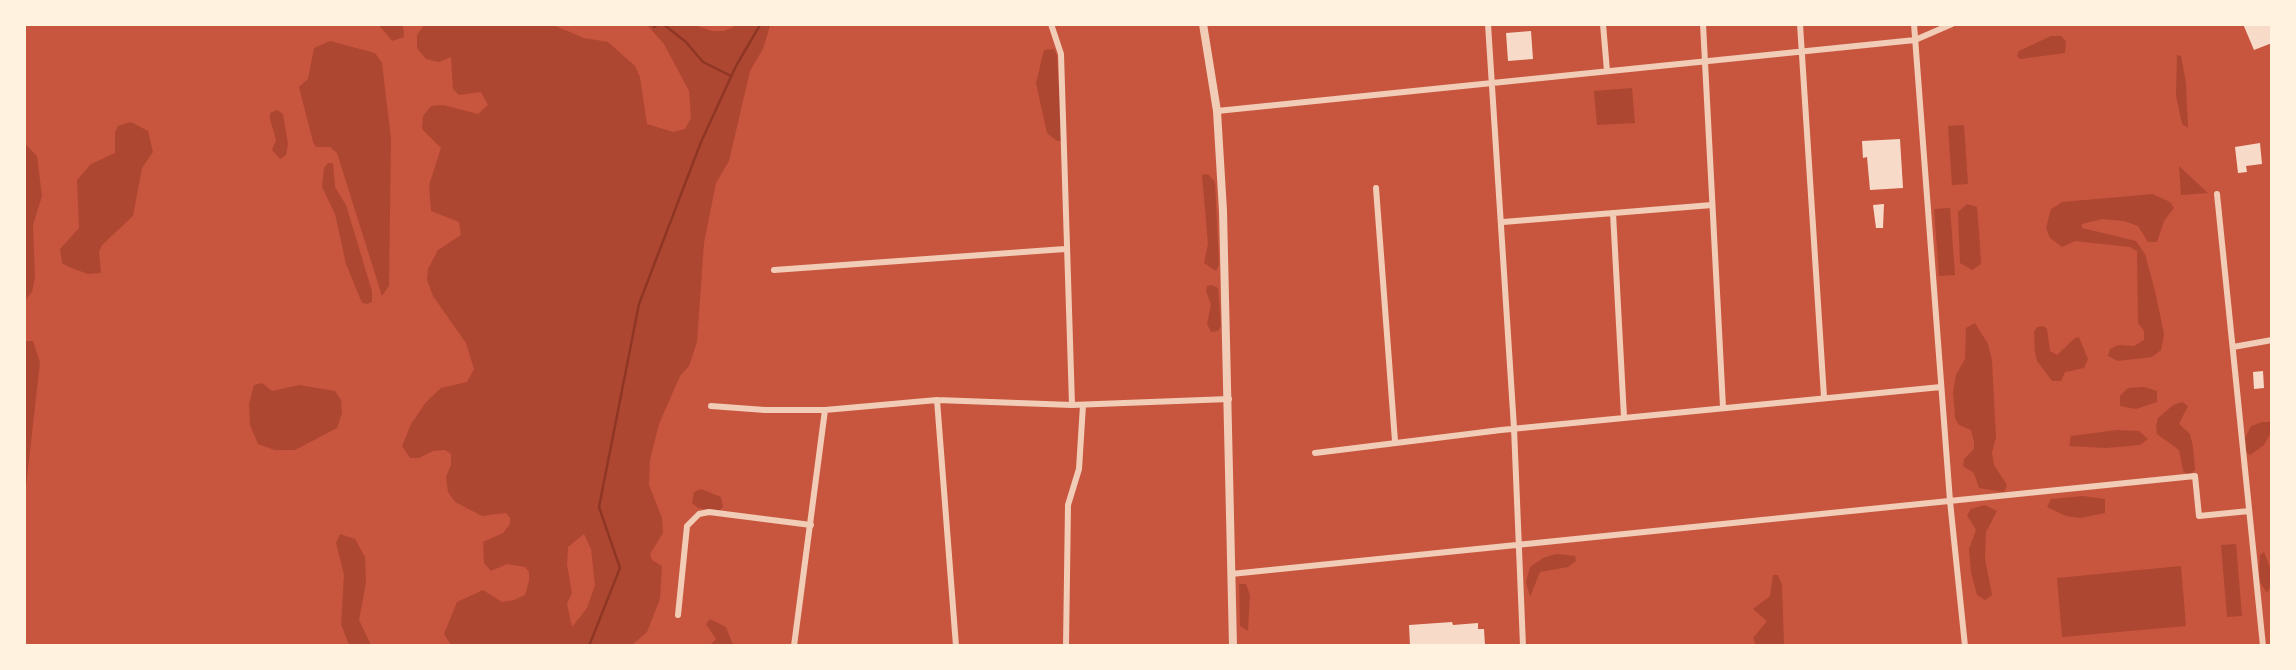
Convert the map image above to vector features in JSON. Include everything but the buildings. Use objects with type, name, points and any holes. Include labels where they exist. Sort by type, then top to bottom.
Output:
[{"type":"street","points":[[1051,24],[1061,54],[1067,165],[1065,249],[1072,405]]},
{"type":"street","points":[[1203,24],[1217,111],[1229,399],[1233,646]]},
{"type":"street","points":[[1488,24],[1503,222],[1523,646]]},
{"type":"street","points":[[1603,24],[1607,71]]},
{"type":"street","points":[[1703,24],[1724,407]]},
{"type":"street","points":[[1800,24],[1824,397]]},
{"type":"street","points":[[1914,24],[1950,501],[1965,646]]},
{"type":"street","points":[[1217,111],[1915,40],[1952,24]]},
{"type":"street","points":[[1376,188],[1395,441]]},
{"type":"street","points":[[2217,194],[2263,646]]},
{"type":"street","points":[[1503,222],[1712,205]]},
{"type":"street","points":[[1613,213],[1624,417]]},
{"type":"street","points":[[774,270],[1065,249]]},
{"type":"street","points":[[2233,347],[2272,340]]},
{"type":"street","points":[[1315,453],[1514,428],[1941,387]]},
{"type":"street","points":[[711,406],[765,410],[825,410],[937,400],[1083,405],[1229,399]]},
{"type":"street","points":[[937,400],[956,646]]},
{"type":"street","points":[[1066,646],[1069,505],[1079,469],[1083,405]]},
{"type":"street","points":[[794,646],[825,410]]},
{"type":"street","points":[[1231,575],[2195,476],[2199,516],[2249,511]]},
{"type":"street","points":[[678,615],[687,526],[699,514],[709,512],[811,525]]},
{"type":"shaded area","points":[[379,25],[403,25],[404,37],[392,41]]},
{"type":"shaded area","points":[[424,25],[553,25],[584,38],[608,42],[635,66],[640,77],[647,124],[673,132],[685,129],[691,118],[689,91],[664,44],[647,25],[694,25],[712,31],[724,31],[737,25],[770,26],[763,49],[750,71],[729,161],[716,183],[704,243],[697,342],[689,366],[680,376],[659,424],[650,460],[649,485],[662,518],[663,533],[650,554],[652,560],[662,566],[660,599],[647,632],[632,645],[451,645],[444,634],[457,602],[483,590],[502,602],[514,600],[525,595],[529,572],[525,567],[507,564],[491,571],[484,563],[483,542],[503,533],[510,524],[510,518],[506,513],[482,516],[455,502],[448,492],[446,477],[451,465],[451,454],[445,450],[433,451],[419,458],[410,458],[402,446],[411,424],[426,402],[441,388],[467,382],[474,369],[466,343],[433,296],[427,280],[428,269],[438,250],[461,235],[459,222],[431,211],[429,185],[441,148],[422,129],[423,116],[431,106],[443,105],[478,114],[488,105],[481,92],[459,95],[453,89],[451,57],[439,62],[426,59],[417,48],[417,35]],"holes":[[[584,534],[591,549],[595,585],[587,608],[572,627],[567,604],[572,593],[567,564],[568,547]]]},
{"type":"shaded area","points":[[2051,36],[2061,36],[2066,41],[2065,53],[2020,59],[2017,56],[2019,51]]},
{"type":"shaded area","points":[[330,41],[375,53],[382,63],[391,139],[389,286],[382,296],[337,153],[330,147],[316,147],[313,142],[299,87],[308,79],[314,48]]},
{"type":"shaded area","points":[[1054,49],[1057,56],[1062,141],[1057,141],[1047,133],[1036,83],[1044,50]]},
{"type":"shaded area","points":[[2177,55],[2181,56],[2186,83],[2188,128],[2182,124],[2176,96]]},
{"type":"shaded area","points":[[1632,88],[1635,123],[1597,125],[1594,91]]},
{"type":"shaded area","points":[[277,110],[283,114],[288,144],[286,155],[280,159],[272,150],[276,140],[270,119],[270,113]]},
{"type":"shaded area","points":[[131,122],[148,131],[153,152],[142,168],[133,216],[102,245],[99,252],[101,273],[88,274],[62,263],[60,249],[79,228],[77,180],[91,164],[115,153],[115,132],[118,126]]},
{"type":"shaded area","points":[[1964,125],[1968,184],[1952,185],[1948,126]]},
{"type":"shaded area","points":[[25,144],[37,156],[42,196],[33,225],[35,277],[32,292],[25,301]]},
{"type":"shaded area","points":[[328,163],[333,163],[335,187],[346,205],[372,291],[372,302],[367,304],[362,303],[346,264],[335,214],[322,187],[324,168]]},
{"type":"shaded area","points":[[2179,166],[2208,193],[2181,195]]},
{"type":"shaded area","points":[[1208,174],[1215,182],[1219,265],[1216,271],[1204,263],[1208,244],[1202,175]]},
{"type":"shaded area","points":[[2153,194],[2170,202],[2174,208],[2164,221],[2157,242],[2148,242],[2138,226],[2124,221],[2102,219],[2082,224],[2082,228],[2136,241],[2145,254],[2155,291],[2164,334],[2161,350],[2152,357],[2118,361],[2108,356],[2110,349],[2118,345],[2134,346],[2144,340],[2144,331],[2138,323],[2137,251],[2130,247],[2075,241],[2062,247],[2050,238],[2046,228],[2051,209],[2062,202]]},
{"type":"shaded area","points":[[1967,204],[1977,207],[1979,232],[1981,264],[1972,270],[1960,263],[1958,212]]},
{"type":"shaded area","points":[[1950,208],[1955,275],[1939,276],[1934,209]]},
{"type":"shaded area","points":[[1207,286],[1218,288],[1221,326],[1218,331],[1211,332],[1207,324],[1211,305],[1206,291]]},
{"type":"shaded area","points":[[1975,323],[1988,344],[1992,360],[1996,437],[1992,453],[1994,465],[2007,485],[2004,492],[1979,488],[1974,473],[1963,466],[1964,459],[1974,449],[1974,442],[1971,430],[1959,425],[1955,418],[1953,392],[1956,375],[1965,359],[1966,328]]},
{"type":"shaded area","points":[[2043,326],[2047,329],[2050,351],[2057,355],[2079,337],[2088,359],[2084,368],[2065,372],[2061,381],[2052,381],[2037,361],[2035,352],[2034,332],[2037,327]]},
{"type":"shaded area","points":[[25,341],[33,341],[40,362],[25,496]]},
{"type":"shaded area","points":[[262,383],[272,391],[299,385],[335,391],[341,400],[342,413],[337,428],[295,450],[275,450],[258,444],[250,425],[249,404],[254,385]]},
{"type":"shaded area","points":[[2144,387],[2157,391],[2157,402],[2136,409],[2120,406],[2120,396],[2128,388]]},
{"type":"shaded area","points":[[2182,402],[2188,406],[2179,424],[2190,434],[2193,447],[2195,470],[2189,475],[2183,471],[2179,450],[2157,434],[2156,426],[2158,418],[2173,405]]},
{"type":"shaded area","points":[[2271,422],[2271,432],[2264,445],[2250,455],[2245,451],[2244,440],[2251,426]]},
{"type":"shaded area","points":[[2117,430],[2139,431],[2148,439],[2140,445],[2106,448],[2069,446],[2071,436]]},
{"type":"shaded area","points":[[701,489],[721,497],[723,507],[719,511],[698,508],[692,503],[694,492]]},
{"type":"shaded area","points":[[2083,496],[2105,499],[2105,513],[2080,518],[2066,516],[2047,507],[2051,499]]},
{"type":"shaded area","points":[[1985,505],[1997,511],[1986,532],[1985,559],[1992,595],[1985,600],[1977,595],[1971,572],[1969,549],[1976,530],[1967,515],[1971,509]]},
{"type":"shaded area","points":[[340,534],[355,539],[365,557],[366,583],[359,620],[371,645],[349,645],[341,624],[344,575],[336,543]]},
{"type":"shaded area","points":[[2236,544],[2242,616],[2227,617],[2221,545]]},
{"type":"shaded area","points":[[2264,552],[2271,570],[2271,585],[2267,593],[2260,582],[2259,570],[2260,555]]},
{"type":"shaded area","points":[[1556,554],[1575,556],[1576,561],[1568,567],[1540,572],[1530,597],[1526,582],[1530,567],[1543,558]]},
{"type":"shaded area","points":[[2181,566],[2186,626],[2062,637],[2057,578]]},
{"type":"shaded area","points":[[1773,575],[1778,575],[1782,585],[1784,645],[1756,645],[1753,638],[1767,621],[1753,609],[1770,596]]},
{"type":"shaded area","points":[[1239,584],[1246,584],[1250,595],[1248,631],[1240,626]]},
{"type":"shaded area","points":[[710,619],[726,627],[733,645],[710,645],[716,639],[706,624]]},
{"type":"waterway","points":[[654,27],[659,24]]},
{"type":"waterway","points":[[663,24],[686,42],[703,62],[731,76]]},
{"type":"waterway","points":[[589,646],[620,568],[599,507],[639,304],[701,142],[736,66],[760,25]]}]
